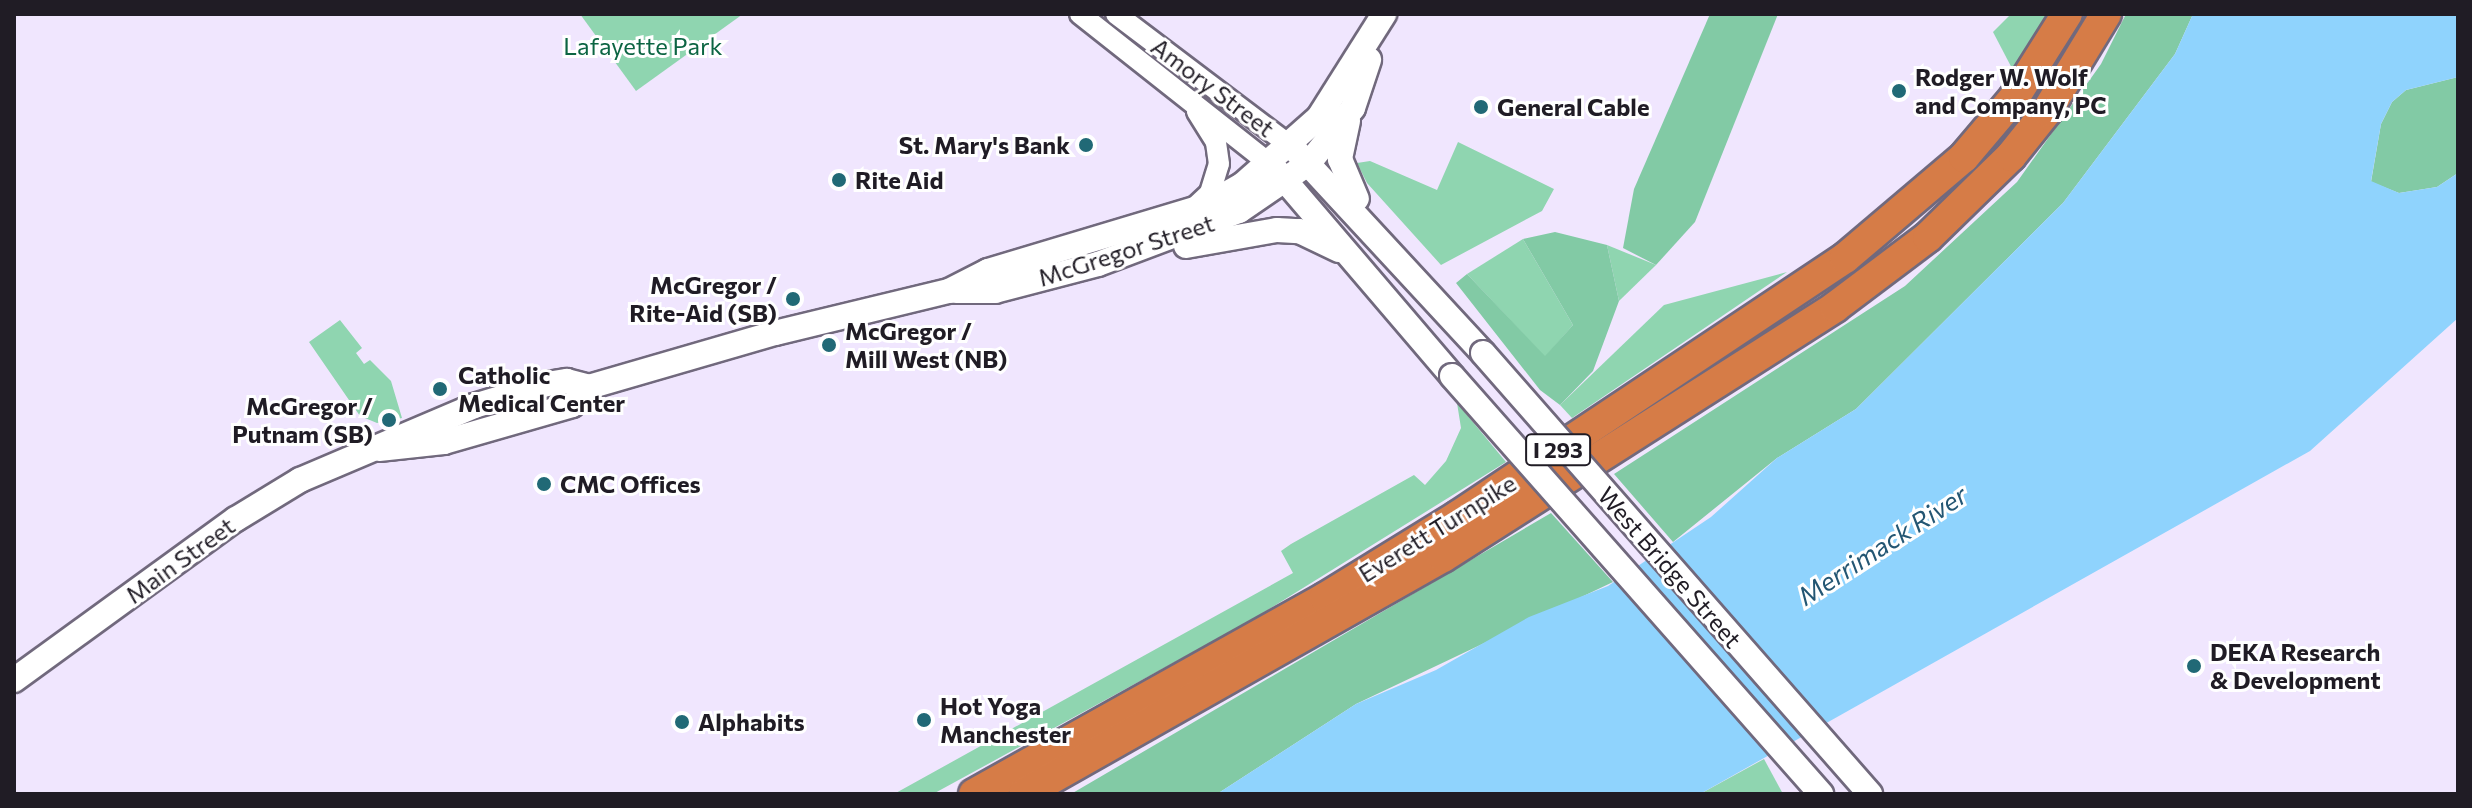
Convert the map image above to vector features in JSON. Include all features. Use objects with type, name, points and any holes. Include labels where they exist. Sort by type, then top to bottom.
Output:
[{"type":"highway","name":"Everett Turnpike","points":[[974,794],[1339,590],[1845,258],[1936,184],[1990,128],[2067,14]]},
{"type":"highway","name":"Everett Turnpike","points":[[1024,794],[1443,557],[1848,298],[1928,237],[2011,156],[2047,111],[2106,14]]},
{"type":"main road","name":"McGregor Street","points":[[949,291],[988,271],[1180,215],[1224,196],[1289,145],[1339,91],[1384,14]]},
{"type":"main road","name":"McGregor Street","points":[[368,453],[474,406],[567,381],[589,387],[775,333],[949,291],[995,291],[1098,264],[1187,234],[1239,211],[1309,163],[1353,108],[1384,14]]},
{"type":"main road","points":[[1353,108],[1340,150],[1344,179],[1395,253]]},
{"type":"main road","name":"Amory Street","points":[[1289,145],[1309,163]]},
{"type":"main road","name":"West Bridge Street","points":[[1269,163],[1362,267],[1452,376],[1821,794]]},
{"type":"main road","name":"West Bridge Street","points":[[1309,163],[1395,253],[1870,794]]},
{"type":"main road","points":[[1098,264],[1277,230],[1319,238],[1362,267]]},
{"type":"main road","name":"Main Street","points":[[14,680],[270,496],[368,453]]},
{"type":"street","name":"Amory Street","points":[[1080,14],[1148,63],[1269,163]]},
{"type":"street","name":"Amory Street","points":[[1116,14],[1289,145]]},
{"type":"street","name":"Amory Street","points":[[1148,63],[1206,122],[1219,156],[1215,183],[1205,201],[1180,215]]},
{"type":"green space","name":"Lafayette Park","points":[[580,14],[743,14],[636,91]]},
{"type":"green space","points":[[1710,14],[1778,14],[1695,222],[1656,265],[1623,248],[1634,189]]},
{"type":"green space","points":[[2011,14],[2051,14],[2016,76],[1993,32]]},
{"type":"green space","points":[[2126,14],[2193,14],[2175,54],[2063,203],[1856,409],[1777,458],[1673,542],[1614,474],[1905,286],[2017,182],[2101,64]]},
{"type":"green space","points":[[2458,77],[2458,173],[2437,187],[2399,193],[2371,182],[2381,124],[2392,102],[2406,90]]},
{"type":"green space","points":[[1458,142],[1554,189],[1542,211],[1441,265],[1367,183],[1357,163],[1370,161],[1437,190]]},
{"type":"green space","points":[[1555,232],[1607,245],[1619,301],[1593,371],[1560,405],[1540,390],[1456,283],[1467,274],[1545,356],[1573,325],[1523,239]]},
{"type":"green space","points":[[1523,239],[1573,325],[1545,357],[1467,274]]},
{"type":"green space","points":[[1607,245],[1656,265],[1619,301]]},
{"type":"green space","points":[[1787,272],[1572,418],[1560,405],[1664,305]]},
{"type":"green space","points":[[340,320],[362,348],[356,353],[364,364],[370,360],[391,381],[402,418],[377,423],[360,416],[309,342]]},
{"type":"green space","points":[[1457,403],[1506,462],[1250,621],[933,794],[894,794],[1293,573],[1281,551],[1291,544],[1414,475],[1425,485],[1446,461],[1461,428]]},
{"type":"green space","points":[[1551,513],[1613,582],[1356,704],[1217,794],[1071,794]]},
{"type":"green space","points":[[1764,759],[1783,794],[1700,794]]},
{"type":"water","name":"Merrimack River","points":[[2193,14],[2458,14],[2458,77],[2406,90],[2392,102],[2381,124],[2371,181],[2399,193],[2437,187],[2458,173],[2458,318],[2310,451],[1700,794],[1217,794],[1356,704],[1436,670],[1529,617],[1608,586],[1711,517],[1777,458],[1856,409],[2063,203],[2175,54]]},
{"type":"place","name":"Rodger W. Wolf and Company, PC","points":[[1899,91]]},
{"type":"place","name":"General Cable","points":[[1481,107]]},
{"type":"place","name":"St. Mary's Bank","points":[[1086,145]]},
{"type":"place","name":"Rite Aid","points":[[839,180]]},
{"type":"place","name":"McGregor / Rite-Aid (SB)","points":[[793,299]]},
{"type":"place","name":"McGregor / Mill West (NB)","points":[[829,345]]},
{"type":"place","name":"Catholic Medical Center","points":[[440,389]]},
{"type":"place","name":"McGregor / Putnam (SB)","points":[[389,420]]},
{"type":"place","name":"CMC Offices","points":[[544,484]]},
{"type":"place","name":"DEKA Research & Development","points":[[2194,666]]},
{"type":"place","name":"Hot Yoga Manchester","points":[[924,720]]},
{"type":"place","name":"Alphabits","points":[[682,722]]}]
